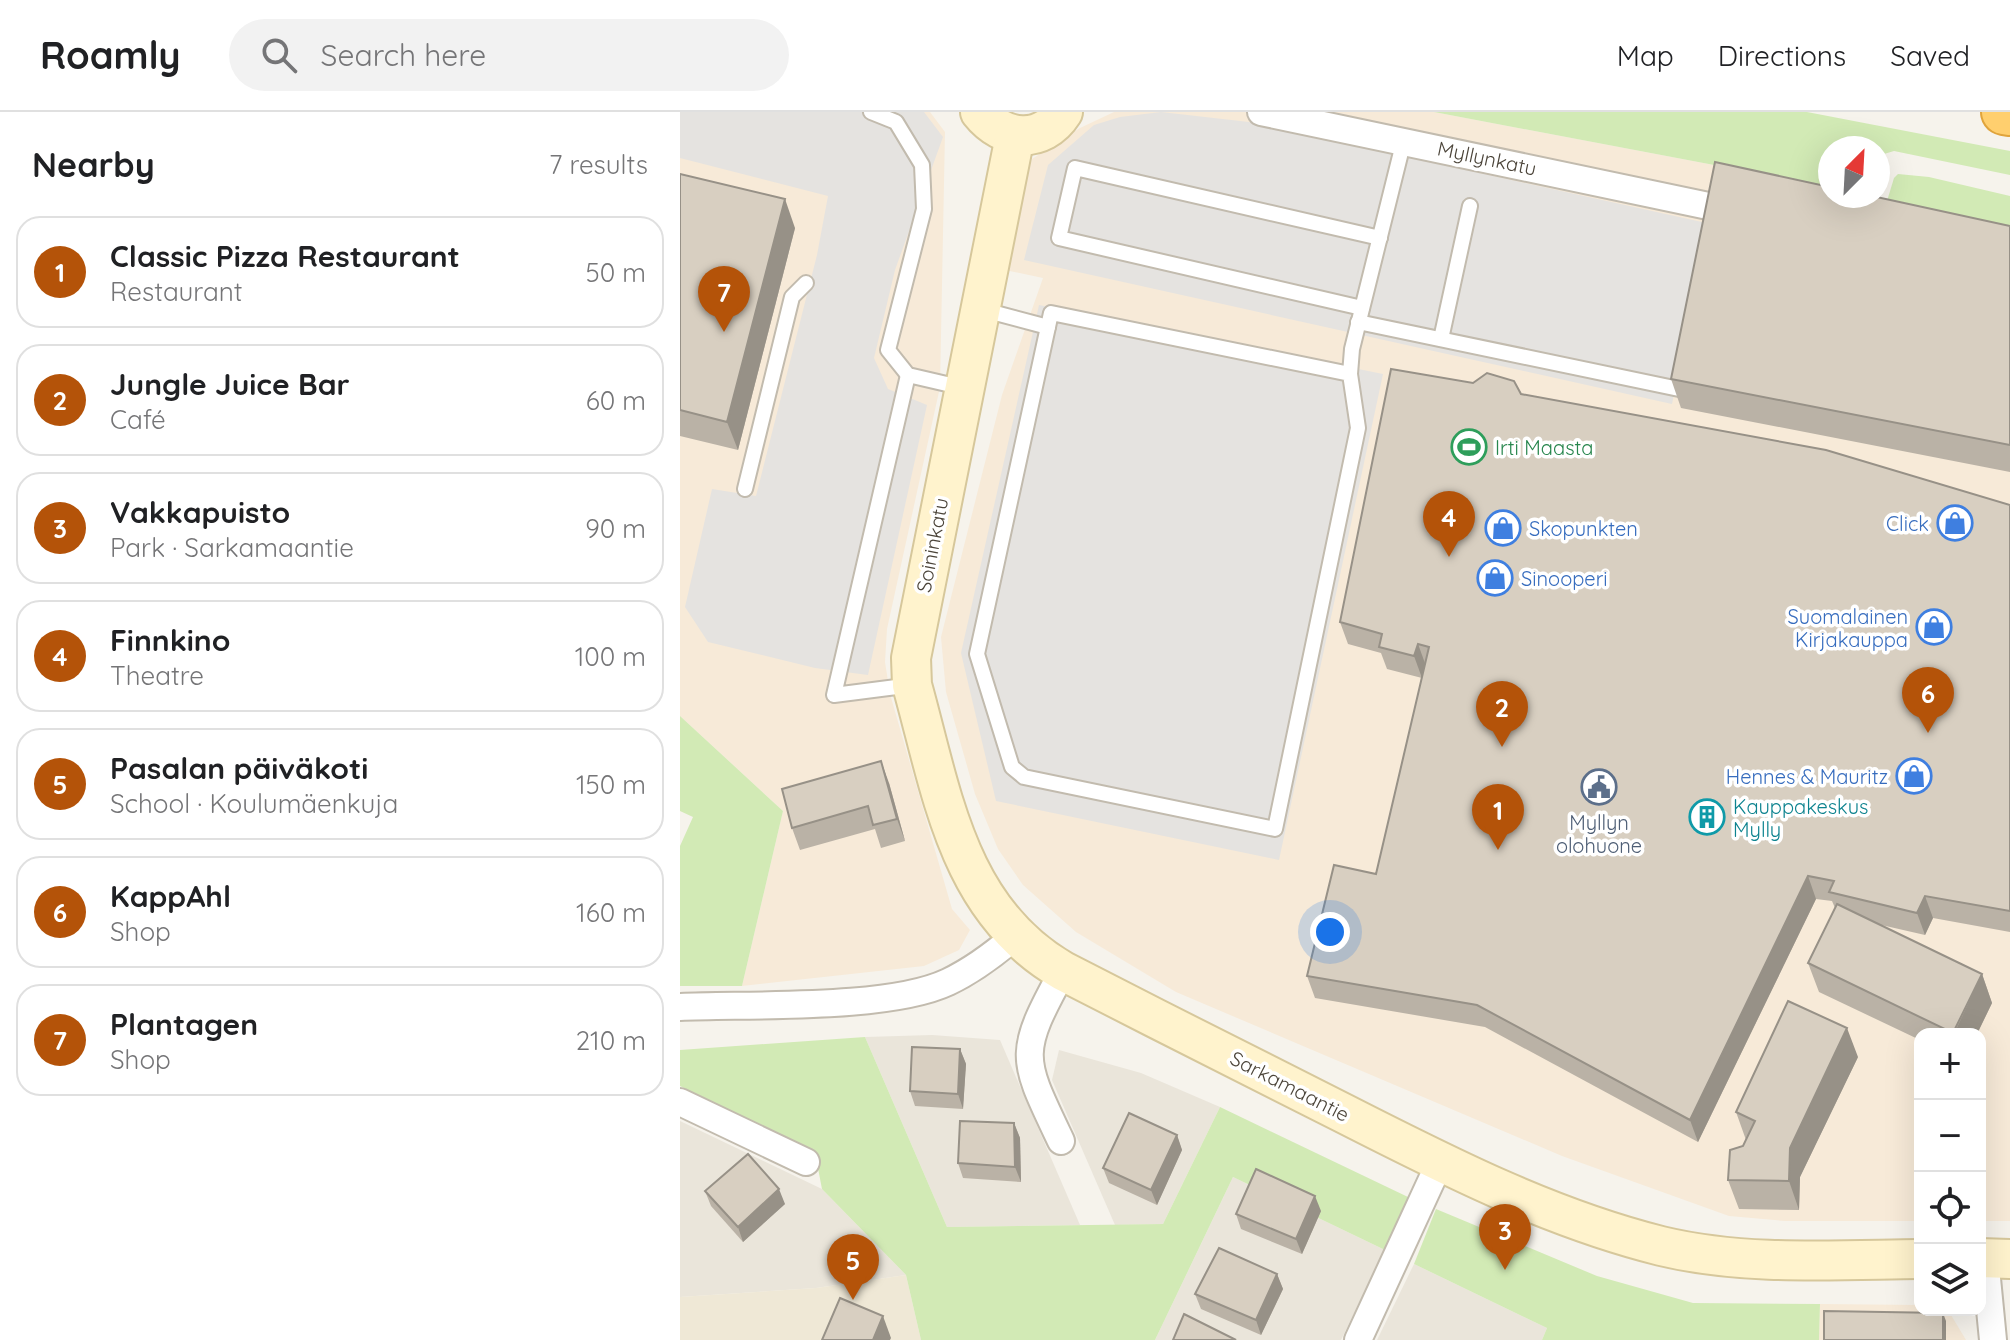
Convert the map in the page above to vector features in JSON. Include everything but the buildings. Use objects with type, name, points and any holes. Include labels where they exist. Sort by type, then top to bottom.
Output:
[{"type":"highway","points":[[2004,112],[2010,113]]},
{"type":"street","points":[[980,112],[1000,131],[1015,136],[1045,131],[1063,112]]},
{"type":"street","name":"Myllynkatu","points":[[1261,112],[1713,207]]},
{"type":"street","name":"Soininkatu","points":[[1014,937],[987,903],[958,848],[912,685],[911,658],[1015,136]]},
{"type":"street","points":[[680,1007],[868,999],[916,991],[946,983],[986,961],[1014,937]]},
{"type":"street","name":"Sarkamaantie","points":[[1014,937],[1063,971],[1440,1162],[1520,1198],[1663,1246],[1770,1258],[1914,1259]]},
{"type":"street","points":[[1061,1141],[1030,1075],[1027,1050],[1063,971]]},
{"type":"street","points":[[680,1102],[806,1162]]},
{"type":"street","points":[[1358,1340],[1440,1162]]},
{"type":"street","points":[[1992,1258],[1993,1340]]},
{"type":"lane","points":[[871,112],[896,122],[922,165],[924,209],[888,350],[908,375],[964,388]]},
{"type":"lane","points":[[1350,374],[1051,313],[977,654],[1005,753],[1012,767],[1024,777],[1275,829],[1358,428],[1350,374],[1360,315],[1404,140]]},
{"type":"lane","points":[[1380,238],[1075,168],[1059,238],[1360,315],[1441,339],[1679,389]]},
{"type":"lane","points":[[1441,339],[1470,206]]},
{"type":"lane","points":[[745,489],[792,297],[806,283]]},
{"type":"lane","points":[[979,309],[1048,327]]},
{"type":"lane","points":[[908,375],[834,695],[912,685]]},
{"type":"shaded area","points":[[680,112],[930,112],[945,132],[940,387],[887,629],[885,662],[890,694],[952,909],[970,930],[959,950],[924,966],[742,986],[783,811],[680,716]]},
{"type":"shaded area","points":[[680,112],[924,112],[943,137],[895,270],[874,358],[888,389],[927,405],[868,675],[815,668],[708,642],[685,607],[712,489],[756,496],[817,255],[828,196],[680,158]]},
{"type":"shaded area","name":"Kauppakeskus Mylly","points":[[1114,112],[1434,112],[1818,185],[1818,208],[1890,208],[1890,200],[2010,230],[2010,1221],[1986,1221],[1986,1028],[1914,1028],[1914,1221],[1785,1221],[1729,1216],[1562,1156],[1176,992],[1076,932],[1023,885],[998,849],[975,794],[946,692],[941,637],[1002,395],[1043,278],[1005,270],[1021,193],[1032,159],[1080,128]]},
{"type":"shaded area","points":[[1161,112],[1249,122],[1711,224],[1672,404],[1024,260],[1048,165],[1094,125],[1120,117]]},
{"type":"shaded area","points":[[1039,305],[1383,374],[1279,860],[996,801],[961,653]]},
{"type":"shaded area","points":[[932,1035],[1000,1040],[1080,1225],[947,1227],[865,1037]]},
{"type":"shaded area","points":[[1059,1050],[1141,1073],[1220,1107],[1163,1224],[1115,1225],[1052,1080]]},
{"type":"shaded area","points":[[680,1121],[822,1189],[906,1275],[816,1288],[680,1297]]},
{"type":"shaded area","points":[[1233,1177],[1385,1250],[1341,1340],[1155,1340]]},
{"type":"shaded area","points":[[1414,1264],[1547,1328],[1542,1340],[1377,1340]]},
{"type":"shaded area","points":[[906,1275],[921,1340],[680,1340],[680,1297],[816,1288]]},
{"type":"shaded area","points":[[1820,1304],[1914,1305],[1914,1316],[1952,1316],[1966,1340],[1819,1340]]},
{"type":"green space","points":[[1434,112],[1807,112],[2010,151],[2010,175],[1890,152],[1890,136],[1818,136],[1818,185]]},
{"type":"green space","points":[[1898,174],[1929,177],[2010,196],[2010,230],[1890,202],[1894,178]]},
{"type":"green space","points":[[680,716],[783,811],[742,986],[680,986],[680,846],[693,817],[680,811]]},
{"type":"green space","points":[[865,1037],[947,1227],[1163,1224],[1220,1107],[1408,1197],[1385,1250],[1233,1177],[1155,1340],[921,1340],[906,1275],[822,1189],[815,1153],[680,1086],[680,1050]]},
{"type":"green space","points":[[1436,1209],[1597,1276],[1693,1303],[1820,1304],[1819,1340],[1542,1340],[1547,1328],[1414,1264]]},
{"type":"place","name":"Plantagen","points":[[724,332]]},
{"type":"place","name":"Irti Maasta","points":[[1469,447]]},
{"type":"place","name":"Click","points":[[1955,523]]},
{"type":"place","name":"Skopunkten","points":[[1503,528]]},
{"type":"place","name":"Finnkino","points":[[1449,557]]},
{"type":"place","name":"Sinooperi","points":[[1495,578]]},
{"type":"place","name":"Suomalainen Kirjakauppa","points":[[1934,627]]},
{"type":"place","name":"KappAhl","points":[[1928,733]]},
{"type":"place","name":"Jungle Juice Bar","points":[[1502,747]]},
{"type":"place","name":"Hennes & Mauritz","points":[[1914,776]]},
{"type":"place","name":"Myllyn olohuone","points":[[1599,787]]},
{"type":"place","name":"Kauppakeskus Mylly","points":[[1707,817]]},
{"type":"place","name":"Classic Pizza Restaurant","points":[[1498,850]]},
{"type":"place","name":"Vakkapuisto","points":[[1505,1270]]},
{"type":"place","name":"Pasalan päiväkoti","points":[[853,1300]]}]
